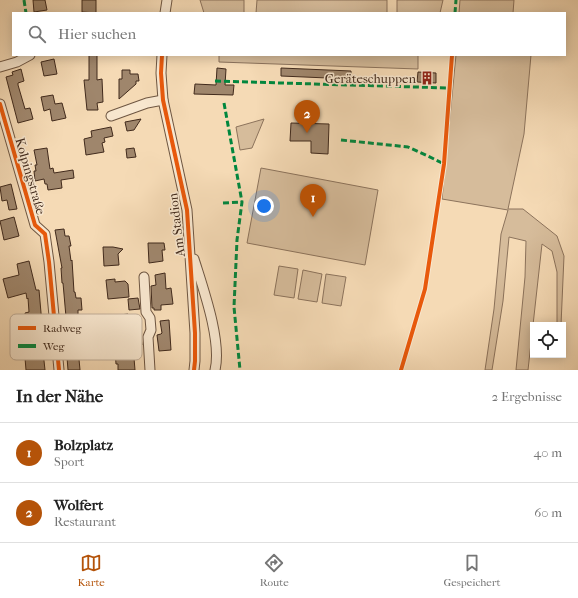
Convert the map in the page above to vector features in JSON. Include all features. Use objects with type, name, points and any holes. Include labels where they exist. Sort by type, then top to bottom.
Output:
[{"type":"street","points":[[165,12],[167,0]]},
{"type":"street","points":[[0,67],[17,62],[28,56]]},
{"type":"street","name":"Am Stadion","points":[[162,56],[161,73],[163,100],[187,210],[195,333],[194,370]]},
{"type":"street","points":[[111,116],[147,103],[163,100]]},
{"type":"street","name":"Kolpingstraße","points":[[0,104],[35,225],[45,234],[54,314]]},
{"type":"street","name":"Am Stadion","points":[[189,244],[207,302],[213,330],[217,351],[215,370]]},
{"type":"street","points":[[144,277],[146,312],[150,318],[151,330],[148,337],[150,370]]},
{"type":"street","name":"Kolpingstraße","points":[[58,360],[59,370]]},
{"type":"shaded area","points":[[200,0],[244,0],[244,12],[204,12]]},
{"type":"shaded area","points":[[257,0],[387,0],[387,12],[256,12]]},
{"type":"shaded area","points":[[397,0],[443,0],[440,12],[397,12]]},
{"type":"shaded area","points":[[460,0],[514,0],[513,12],[459,12]]},
{"type":"shaded area","points":[[219,56],[418,56],[418,69],[219,62]]},
{"type":"shaded area","points":[[456,56],[531,56],[524,134],[508,209],[523,209],[557,236],[564,256],[561,322],[557,322],[557,272],[552,251],[542,244],[533,322],[530,322],[530,352],[528,370],[516,370],[525,277],[526,241],[509,237],[503,301],[492,370],[485,370],[494,309],[501,234],[508,210],[442,199]]},
{"type":"shaded area","points":[[264,119],[252,148],[240,150],[236,127]]},
{"type":"shaded area","points":[[261,168],[378,190],[365,265],[247,243]]},
{"type":"shaded area","points":[[279,266],[298,269],[294,298],[274,295]]},
{"type":"shaded area","points":[[303,270],[322,274],[317,302],[298,299]]},
{"type":"shaded area","points":[[326,274],[346,277],[341,306],[322,303]]},
{"type":"building","points":[[33,0],[45,0],[47,10],[34,12]]},
{"type":"building","points":[[82,0],[96,0],[96,12],[82,12]]},
{"type":"building","points":[[89,56],[97,56],[97,80],[102,79],[103,102],[97,103],[98,110],[87,110],[84,80],[89,80]]},
{"type":"building","points":[[54,59],[57,74],[44,76],[41,62]]},
{"type":"building","points":[[217,68],[226,69],[225,85],[234,85],[233,95],[194,94],[195,84],[216,85]]},
{"type":"building","points":[[281,68],[351,71],[351,79],[281,76]]},
{"type":"building","points":[[21,69],[24,81],[18,83],[18,85],[25,109],[30,108],[33,119],[18,123],[6,77],[13,75],[12,72]]},
{"type":"building","points":[[122,70],[130,70],[130,74],[138,74],[139,81],[136,81],[136,84],[119,99],[119,79],[122,79]]},
{"type":"building","name":"Geräteschuppen","points":[[418,72],[436,73],[436,83],[417,82]]},
{"type":"building","points":[[53,95],[55,104],[62,103],[66,118],[52,121],[50,109],[44,111],[41,97]]},
{"type":"building","points":[[141,119],[134,130],[127,131],[125,122]]},
{"type":"building","points":[[291,123],[329,124],[328,154],[311,153],[311,141],[290,141]]},
{"type":"building","points":[[111,127],[113,136],[104,138],[105,142],[102,143],[104,152],[86,155],[84,139],[92,137],[91,131]]},
{"type":"building","points":[[47,148],[50,169],[53,168],[54,173],[73,170],[74,178],[61,180],[62,188],[48,190],[44,179],[35,181],[34,171],[36,171],[35,165],[37,165],[34,150]]},
{"type":"building","points":[[134,148],[136,157],[127,158],[126,149]]},
{"type":"building","points":[[11,184],[17,209],[9,210],[7,200],[2,201],[0,187]]},
{"type":"building","points":[[14,217],[19,236],[4,240],[0,221]]},
{"type":"building","points":[[64,229],[65,236],[69,236],[74,292],[76,298],[81,298],[82,310],[78,310],[78,314],[66,314],[62,283],[62,268],[55,230]]},
{"type":"building","points":[[148,243],[164,243],[165,250],[162,250],[163,261],[149,263]]},
{"type":"building","points":[[103,247],[123,249],[118,254],[119,265],[104,266]]},
{"type":"building","points":[[29,261],[36,290],[39,290],[41,314],[25,314],[29,312],[26,293],[8,298],[3,279],[19,275],[17,264]]},
{"type":"building","points":[[165,273],[166,289],[171,288],[173,304],[161,305],[161,310],[154,310],[154,308],[152,308],[151,286],[156,285],[155,275]]},
{"type":"building","points":[[115,279],[115,282],[125,281],[128,284],[129,297],[108,299],[106,280]]},
{"type":"building","points":[[138,298],[140,309],[129,310],[128,299]]},
{"type":"building","points":[[169,320],[171,350],[159,351],[157,335],[162,333],[160,321]]},
{"type":"building","points":[[25,360],[44,360],[45,370],[26,370]]},
{"type":"building","points":[[67,360],[79,360],[80,370],[68,370]]},
{"type":"building","points":[[116,360],[134,360],[135,370],[118,370],[118,364],[116,364]]},
{"type":"marked path","points":[[24,0],[26,12]]},
{"type":"marked path","points":[[455,12],[456,0]]},
{"type":"marked path","points":[[215,81],[449,88]]},
{"type":"marked path","points":[[224,103],[242,202],[237,240],[234,307],[240,370]]},
{"type":"marked path","points":[[341,140],[408,147],[444,164]]},
{"type":"marked path","points":[[223,203],[242,202]]},
{"type":"cycle path","points":[[162,56],[161,73],[163,100],[187,210],[195,333],[194,370]]},
{"type":"cycle path","points":[[401,370],[425,289],[444,164],[452,56]]},
{"type":"cycle path","points":[[0,104],[35,225],[45,234],[54,314]]},
{"type":"cycle path","points":[[58,360],[59,370]]},
{"type":"place","name":"Geräteschuppen","points":[[427,78]]},
{"type":"place","name":"Wolfert","points":[[307,133]]},
{"type":"place","name":"Bolzplatz","points":[[313,217]]}]
